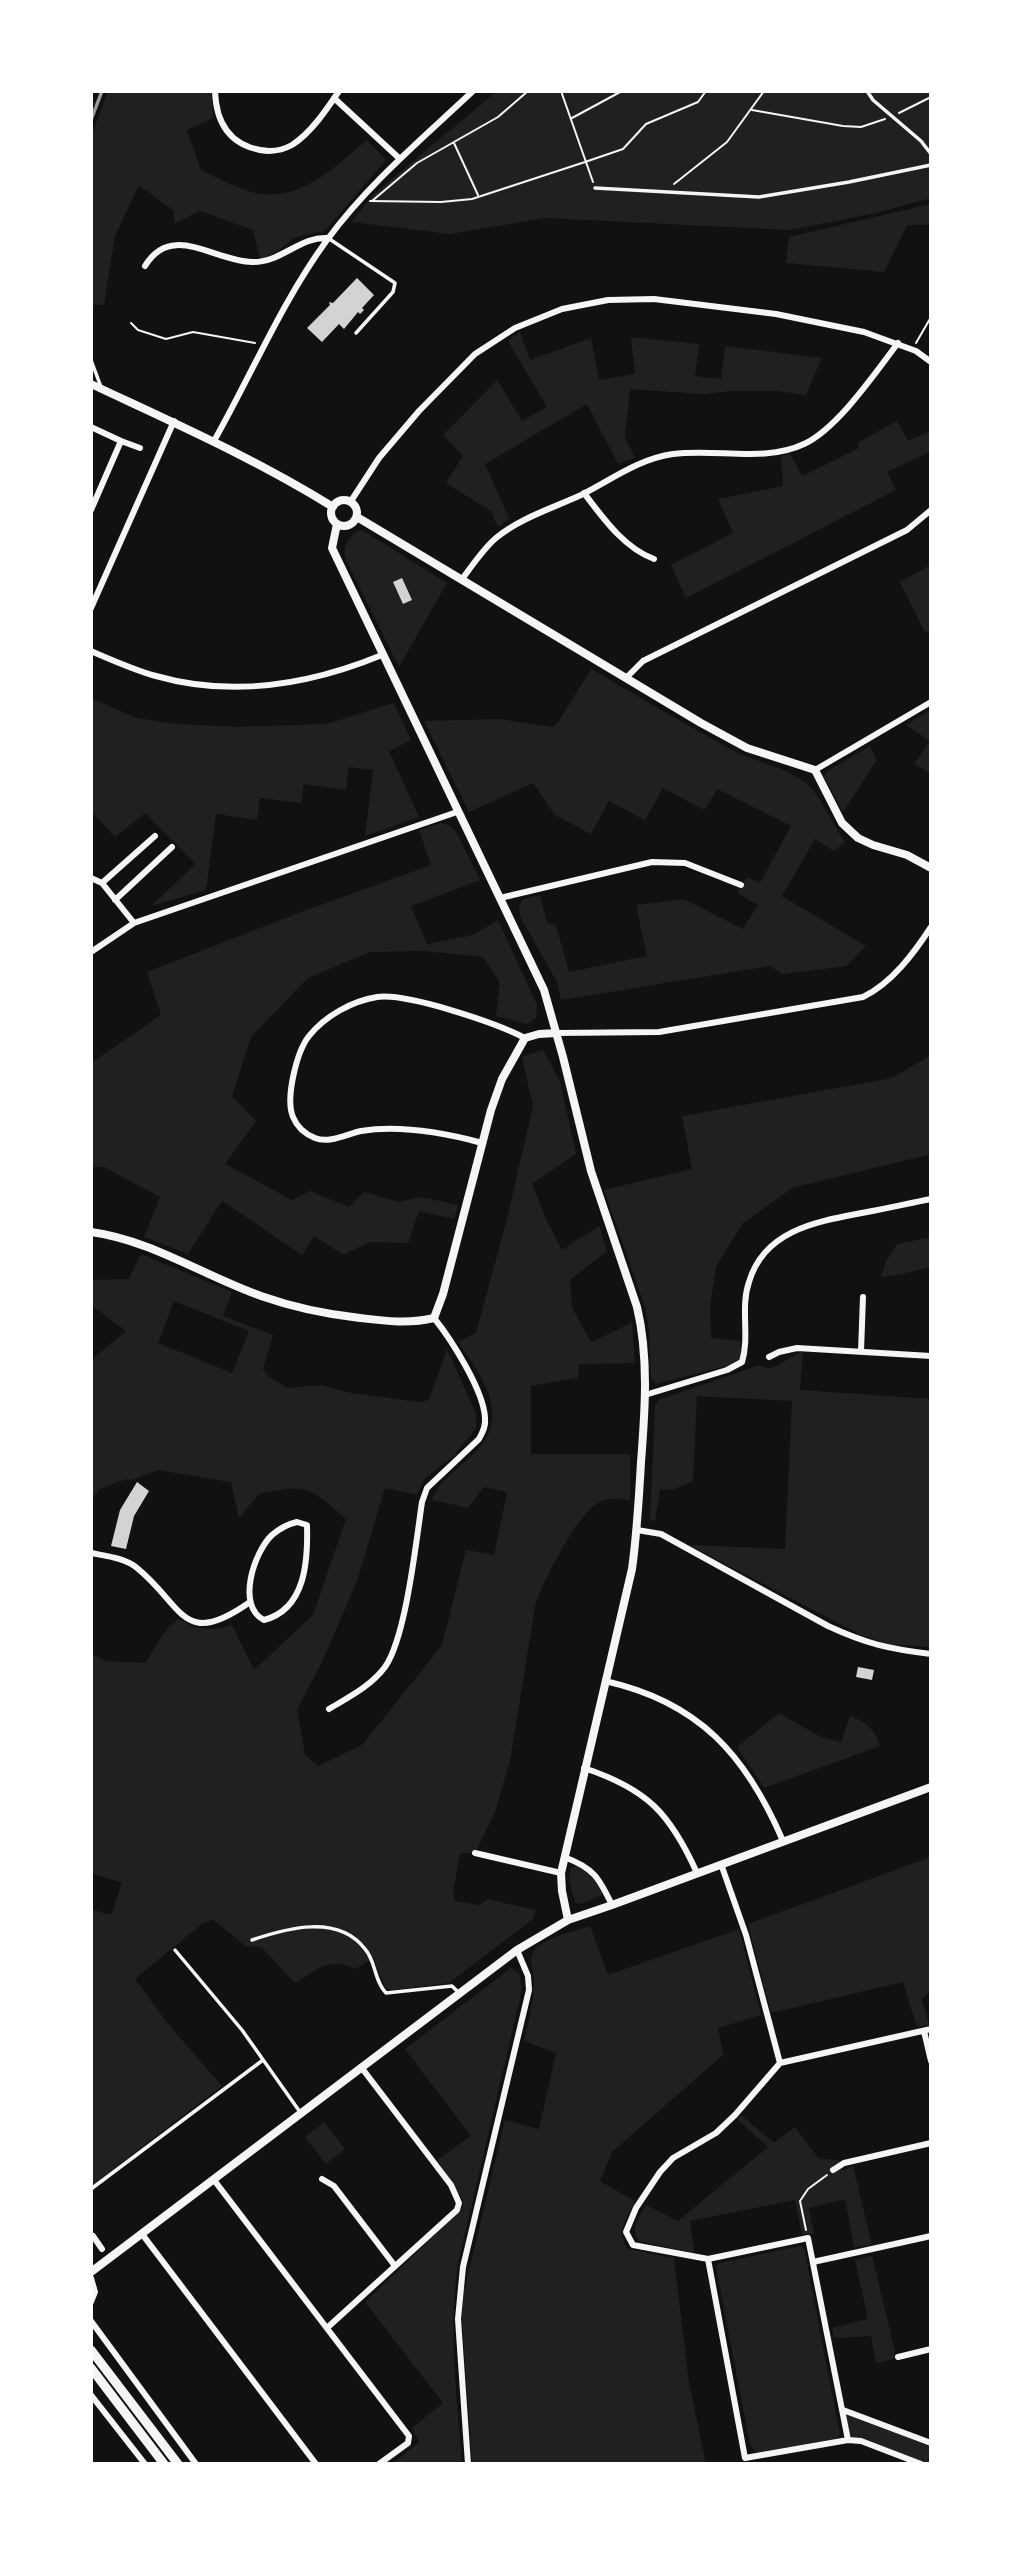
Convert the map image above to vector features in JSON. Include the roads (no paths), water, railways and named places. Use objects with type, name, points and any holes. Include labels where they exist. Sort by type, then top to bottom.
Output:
[{"type":"main road","points":[[91,2350],[178,2464]]},
{"type":"main road","points":[[91,2368],[164,2464]]},
{"type":"street","points":[[215,91],[215,106],[226,132],[236,141],[268,151],[282,149],[303,136],[339,91]]},
{"type":"street","points":[[214,441],[294,289],[328,238],[400,159],[473,91]]},
{"type":"street","points":[[334,98],[400,159]]},
{"type":"street","points":[[145,266],[152,253],[175,243],[227,259],[257,262],[273,260],[317,237],[328,238]]},
{"type":"street","points":[[351,501],[379,458],[419,411],[475,354],[515,328],[562,309],[608,300],[654,299],[776,314],[864,332],[913,349],[931,362]]},
{"type":"street","points":[[462,579],[493,540],[509,528],[584,494],[639,463],[673,453],[770,453],[806,443],[828,427],[898,343]]},
{"type":"street","points":[[91,384],[174,421],[278,473],[333,507]]},
{"type":"street","points":[[92,605],[174,421]]},
{"type":"street","points":[[91,427],[140,448]]},
{"type":"street","points":[[91,510],[121,441]]},
{"type":"street","points":[[584,494],[636,551],[654,559]]},
{"type":"street","points":[[340,500],[351,501],[356,508],[357,517],[349,525],[337,524],[331,516],[333,507],[340,500]]},
{"type":"street","points":[[627,677],[643,662],[907,530],[931,510]]},
{"type":"street","points":[[357,517],[627,677],[676,709],[747,748],[815,770],[842,822],[858,838],[907,855],[931,868]]},
{"type":"street","points":[[337,524],[332,548],[544,990],[591,1171],[642,1329],[645,1395],[638,1530],[632,1569],[561,1873],[568,1920]]},
{"type":"street","points":[[91,651],[155,676],[186,683],[230,687],[285,685],[318,678],[382,655]]},
{"type":"street","points":[[815,770],[931,702]]},
{"type":"street","points":[[91,952],[134,923],[457,812]]},
{"type":"street","points":[[102,883],[155,836]]},
{"type":"street","points":[[116,900],[172,847]]},
{"type":"street","points":[[500,898],[573,879],[661,861],[685,863],[741,885]]},
{"type":"street","points":[[91,878],[102,883],[134,923]]},
{"type":"street","points":[[482,1143],[464,1138],[393,1129],[375,1129],[320,1140],[307,1134],[292,1115],[291,1103],[293,1080],[308,1037],[330,1017],[360,1001],[381,997],[406,998],[493,1024],[525,1038],[556,1033],[659,1032],[863,997],[883,985],[900,968],[931,927]]},
{"type":"street","points":[[434,1318],[502,1079],[525,1038]]},
{"type":"street","points":[[645,1395],[727,1370],[742,1362],[745,1352],[744,1304],[749,1280],[763,1256],[782,1238],[811,1223],[931,1199]]},
{"type":"street","points":[[91,1232],[112,1235],[182,1261],[260,1296],[317,1314],[394,1322],[417,1322],[434,1318]]},
{"type":"street","points":[[861,1351],[863,1297]]},
{"type":"street","points":[[329,1709],[372,1682],[386,1665],[400,1630],[422,1502],[427,1488],[479,1439],[484,1430],[486,1419],[480,1396],[447,1334],[434,1318]]},
{"type":"street","points":[[769,1357],[797,1348],[931,1356]]},
{"type":"street","points":[[297,1522],[307,1525],[307,1557],[303,1584],[284,1610],[264,1620],[257,1616],[250,1602],[249,1589],[253,1572],[265,1544],[273,1534],[288,1524],[297,1522]]},
{"type":"street","points":[[638,1530],[661,1534],[857,1639],[886,1648],[931,1654]]},
{"type":"street","points":[[91,1553],[121,1559],[135,1566],[171,1606],[198,1622],[209,1625],[223,1620],[250,1602]]},
{"type":"street","points":[[605,1681],[637,1688],[659,1698],[693,1717],[713,1733],[735,1757],[757,1788],[783,1841]]},
{"type":"street","points":[[584,1768],[613,1778],[649,1800],[671,1824],[697,1872]]},
{"type":"street","points":[[91,2272],[517,1950],[568,1920],[931,1787]]},
{"type":"street","points":[[475,1853],[561,1873]]},
{"type":"street","points":[[564,1857],[589,1868],[600,1880],[612,1905]]},
{"type":"street","points":[[721,1864],[746,1935],[780,2063]]},
{"type":"street","points":[[468,2464],[457,2319],[459,2296],[528,1990],[528,1976],[517,1950]]},
{"type":"street","points":[[848,2440],[808,2238],[708,2259],[633,2245],[626,2232],[636,2208],[673,2158],[716,2133],[780,2063],[928,2030],[931,2061]]},
{"type":"street","points":[[328,2327],[457,2210],[459,2203],[451,2185],[361,2067]]},
{"type":"street","points":[[833,2169],[844,2163],[931,2143]]},
{"type":"street","points":[[322,2179],[334,2186],[396,2266]]},
{"type":"street","points":[[215,2180],[409,2436],[408,2442],[379,2464]]},
{"type":"street","points":[[142,2234],[316,2464]]},
{"type":"street","points":[[92,2235],[102,2249]]},
{"type":"street","points":[[813,2262],[931,2236]]},
{"type":"street","points":[[708,2259],[746,2461],[848,2440],[861,2441],[921,2464]]},
{"type":"street","points":[[91,2278],[95,2292],[91,2302]]},
{"type":"street","points":[[91,2321],[196,2464]]},
{"type":"street","points":[[898,2357],[931,2349]]},
{"type":"street","points":[[91,2395],[145,2464]]},
{"type":"street","points":[[843,2410],[931,2443]]},
{"type":"lane","points":[[867,91],[873,100],[921,141],[931,154]]},
{"type":"lane","points":[[595,188],[759,197],[931,165]]},
{"type":"lane","points":[[328,238],[395,284],[393,292],[356,333]]},
{"type":"lane","points":[[91,360],[102,389]]},
{"type":"lane","points":[[252,1940],[284,1929],[312,1927],[343,1933],[366,1949],[380,1986],[386,1993],[452,1986],[459,1993]]},
{"type":"lane","points":[[175,1950],[242,2030],[301,2113]]},
{"type":"lane","points":[[91,2189],[263,2060]]},
{"type":"railway","points":[[91,120],[102,91]]}]
